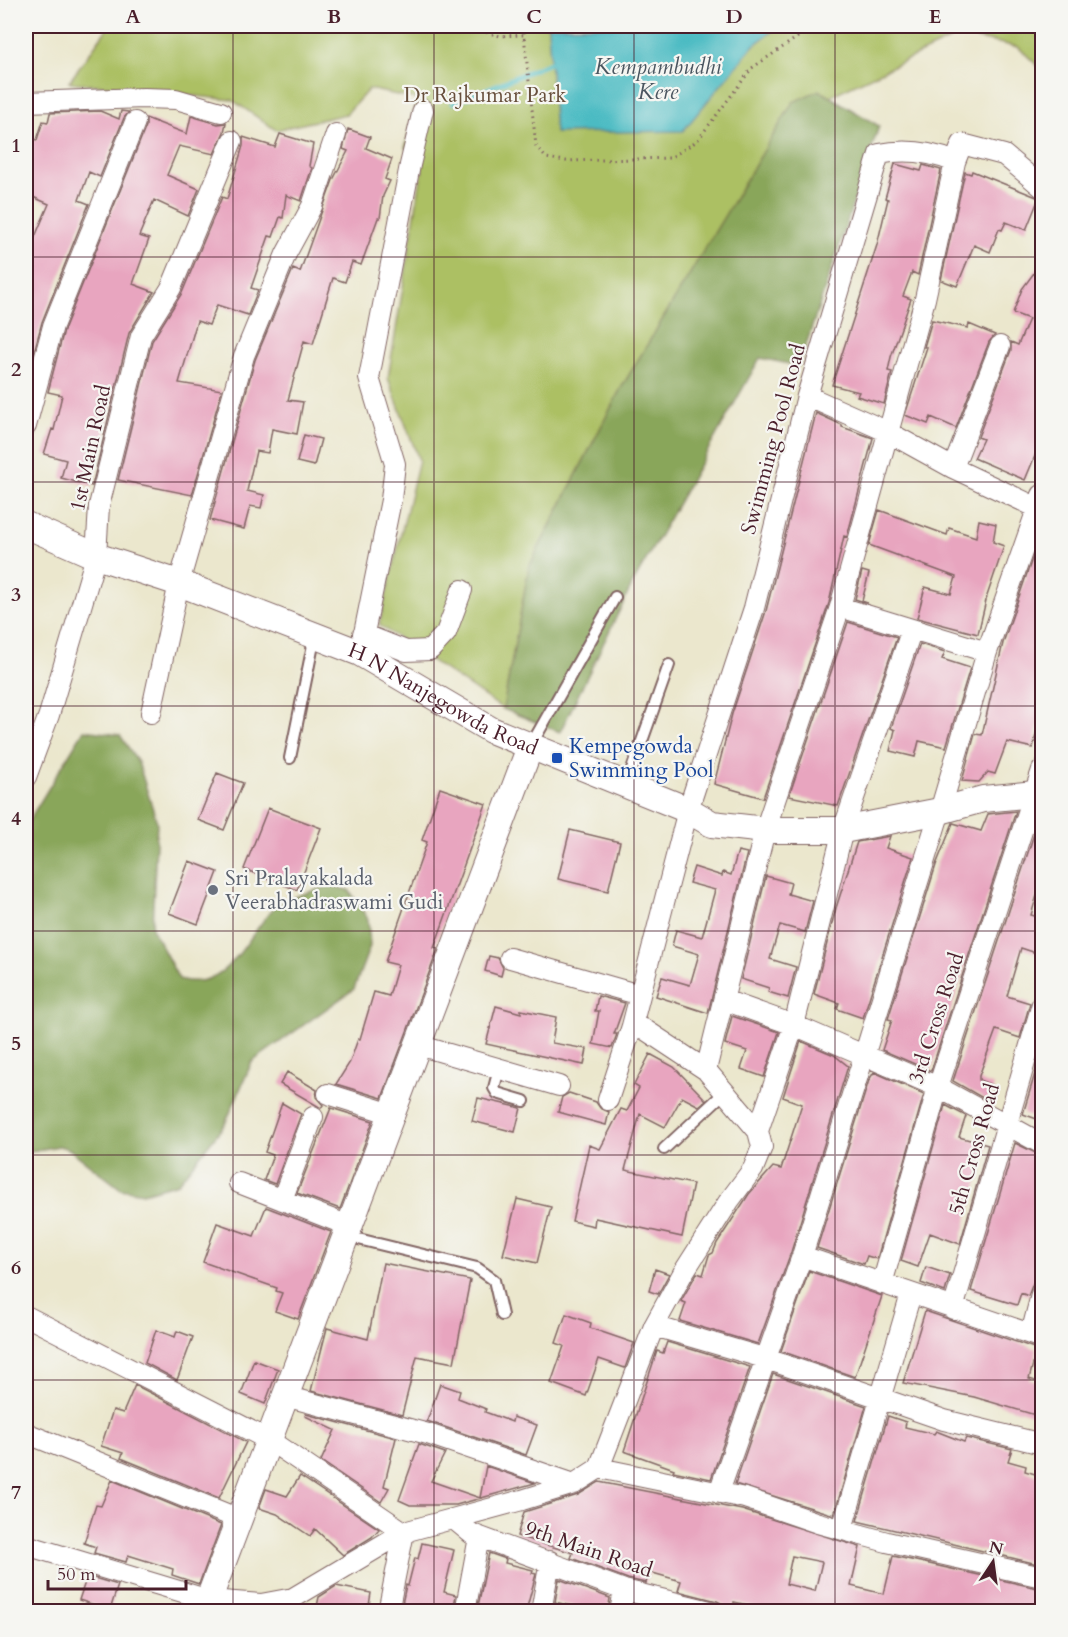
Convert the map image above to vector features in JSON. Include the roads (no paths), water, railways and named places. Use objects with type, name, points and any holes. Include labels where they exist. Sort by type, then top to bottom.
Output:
[{"type":"street","points":[[26,102],[81,98],[176,99],[220,112]]},
{"type":"street","points":[[423,110],[410,165],[369,378],[395,464],[391,500],[361,644],[406,651],[430,650],[446,633],[462,590]]},
{"type":"street","points":[[26,426],[53,326],[135,122]]},
{"type":"street","points":[[151,713],[179,583],[244,356],[286,255],[312,206],[336,134]]},
{"type":"street","name":"1st Main Road","points":[[27,766],[49,714],[96,556],[99,506],[141,336],[171,288],[232,141]]},
{"type":"street","points":[[706,1070],[765,830],[840,607],[886,431],[925,299],[955,162],[962,144],[1004,155],[1042,187]]},
{"type":"street","name":"Swimming Pool Road","points":[[608,1100],[632,1026],[688,810],[754,608],[807,396],[879,154],[913,152],[938,155],[955,162]]},
{"type":"street","points":[[953,468],[1000,346]]},
{"type":"street","points":[[719,1492],[764,1358],[802,1256],[987,652],[1041,504],[953,468],[886,431],[807,396]]},
{"type":"street","name":"H N Nanjegowda Road","points":[[26,525],[96,556],[179,583],[315,635],[361,644],[491,730],[688,810],[712,824],[765,830],[843,830],[940,811],[984,799],[1039,796]]},
{"type":"street","points":[[840,607],[987,652]]},
{"type":"street","points":[[758,1131],[794,1025],[843,830],[912,629]]},
{"type":"street","points":[[207,1606],[530,747]]},
{"type":"street","name":"3rd Cross Road","points":[[882,1284],[938,1087],[1039,796],[1042,770]]},
{"type":"street","points":[[510,958],[640,994]]},
{"type":"street","points":[[724,1000],[794,1025],[938,1087],[1042,1144]]},
{"type":"street","name":"5th Cross Road","points":[[953,1309],[1042,1004]]},
{"type":"street","points":[[26,1545],[207,1606],[292,1605],[404,1532],[455,1520],[573,1484],[599,1468],[654,1326],[683,1273],[729,1201],[753,1169],[762,1147],[758,1131],[706,1070],[644,1029],[632,1026]]},
{"type":"street","points":[[418,1045],[560,1086]]},
{"type":"street","points":[[327,1094],[392,1113]]},
{"type":"street","points":[[282,1200],[313,1117]]},
{"type":"street","points":[[239,1183],[348,1231]]},
{"type":"street","points":[[802,1256],[1037,1336],[1042,1291]]},
{"type":"street","points":[[842,1529],[911,1294]]},
{"type":"street","points":[[26,1316],[269,1440],[404,1532]]},
{"type":"street","points":[[654,1326],[764,1358],[944,1420],[1042,1444]]},
{"type":"street","points":[[285,1396],[428,1434],[573,1484]]},
{"type":"street","points":[[26,1433],[239,1519]]},
{"type":"street","points":[[599,1468],[719,1492],[842,1529],[1042,1577]]},
{"type":"street","name":"9th Main Road","points":[[455,1520],[471,1534],[624,1590],[714,1611]]},
{"type":"street","points":[[388,1611],[404,1532]]},
{"type":"street","points":[[465,1611],[479,1537]]},
{"type":"street","points":[[541,1611],[550,1561]]},
{"type":"street","points":[[620,1611],[624,1590]]},
{"type":"lane","points":[[530,747],[615,597]]},
{"type":"lane","points":[[290,758],[315,635]]},
{"type":"lane","points":[[626,786],[669,665]]},
{"type":"lane","points":[[499,1069],[494,1089],[497,1093],[524,1101]]},
{"type":"lane","points":[[664,1149],[724,1092]]},
{"type":"lane","points":[[348,1231],[477,1268],[494,1280],[502,1315]]},
{"type":"water","name":"Kempambudhi Kere","points":[[548,26],[779,26],[754,45],[683,131],[555,133]]},
{"type":"waterway","points":[[453,103],[557,60]]},
{"type":"place","name":"Kempegowda Swimming Pool","points":[[557,758]]},
{"type":"place","name":"Sri Pralayakalada Veerabhadraswami Gudi","points":[[213,890]]},
{"type":"park label","name":"Dr Rajkumar Park","points":[[485,95]]}]
